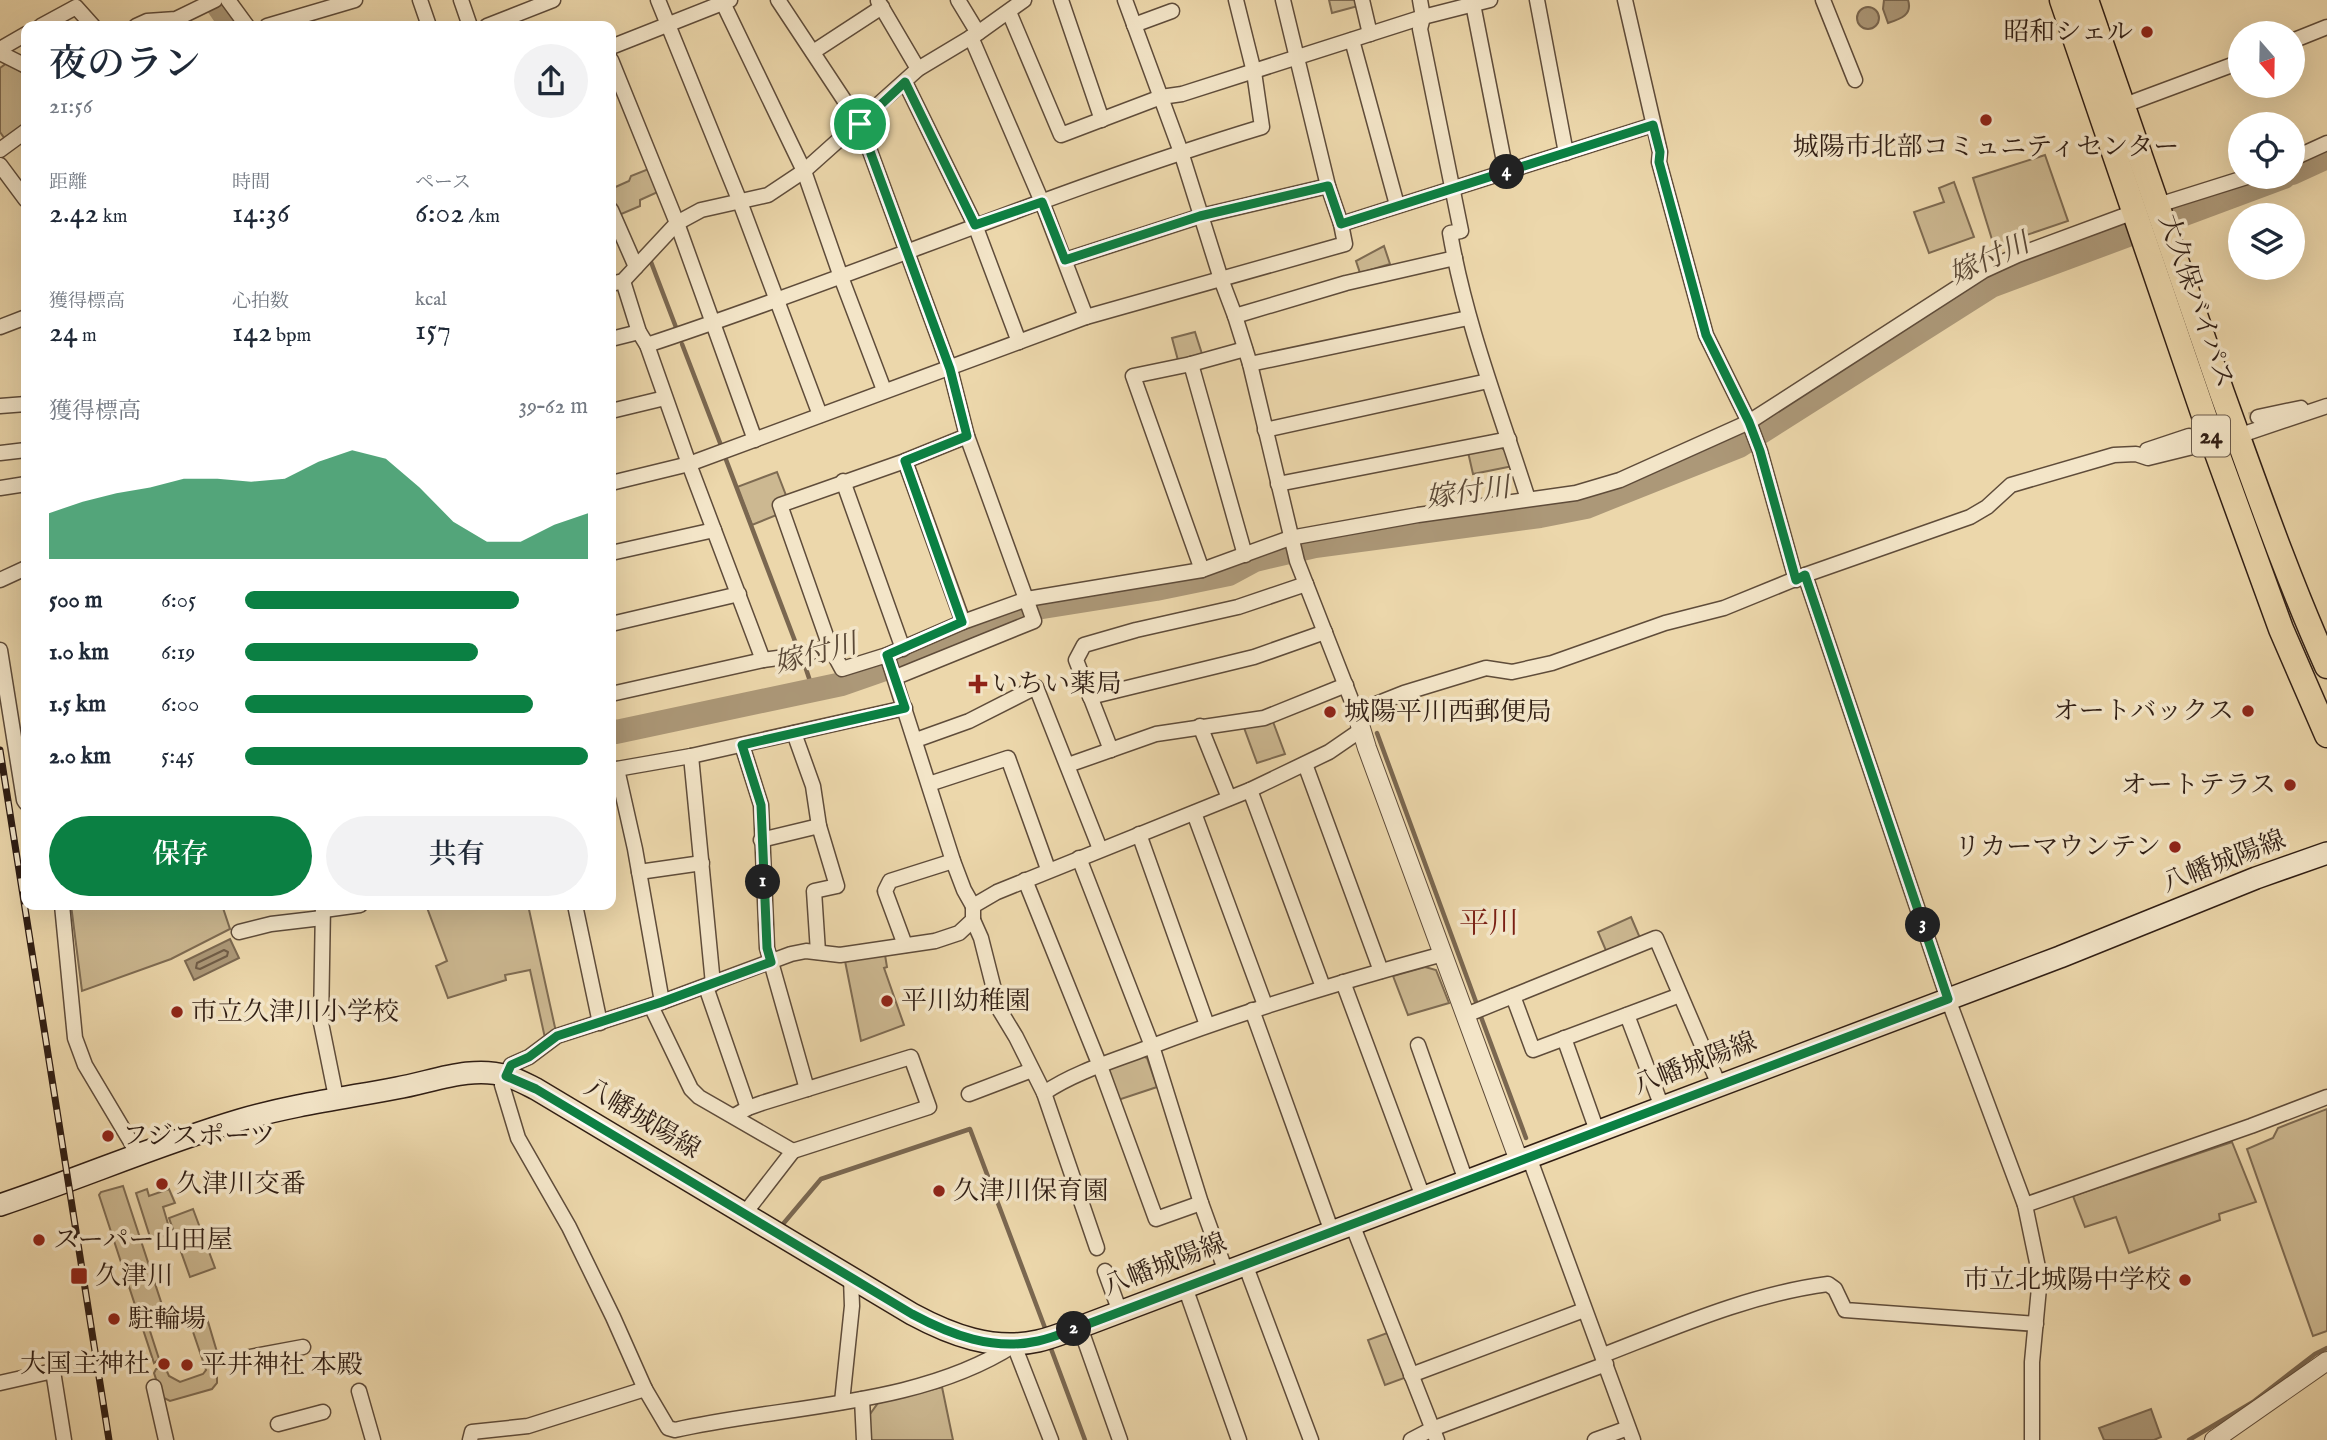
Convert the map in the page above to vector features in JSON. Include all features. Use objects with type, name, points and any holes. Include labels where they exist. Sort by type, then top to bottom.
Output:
[{"type":"highway","name":"大久保バイパス","points":[[2062,0],[2238,436],[2307,621],[2327,666]]},
{"type":"highway","name":"大久保バイパス","points":[[2086,0],[2122,106],[2201,439],[2327,735]]},
{"type":"main road","name":"八幡城陽線","points":[[0,1205],[242,1119],[336,1097],[397,1088],[460,1074],[490,1073],[506,1076],[536,1089],[851,1278],[945,1331],[972,1340],[1014,1345],[1040,1341],[1080,1327],[2327,853]]},
{"type":"street","points":[[229,0],[244,21]]},
{"type":"street","points":[[284,21],[355,0]]},
{"type":"street","points":[[420,0],[427,21]]},
{"type":"street","points":[[461,0],[468,21]]},
{"type":"street","points":[[500,21],[553,0]]},
{"type":"street","points":[[658,0],[740,202],[820,415]]},
{"type":"street","points":[[778,0],[860,124],[950,369],[967,436],[1034,621],[896,677]]},
{"type":"street","points":[[958,0],[975,35],[1086,317]]},
{"type":"street","points":[[763,660],[643,339],[617,282],[636,267],[677,223],[701,210],[768,195],[804,171],[860,124],[918,69],[975,35],[1024,0]]},
{"type":"street","points":[[1061,0],[1102,120]]},
{"type":"street","points":[[1125,0],[1181,152],[1221,279],[1236,316],[1297,561],[1346,685],[1466,1015],[1606,1359],[1630,1434],[1595,1440]]},
{"type":"street","points":[[616,340],[643,339],[712,323],[975,225],[1181,152],[1262,127],[1254,72],[1236,0]]},
{"type":"street","points":[[616,482],[689,464],[1086,317],[1345,244],[1328,186],[1283,0]]},
{"type":"street","points":[[1362,0],[1370,34]]},
{"type":"street","points":[[1420,0],[1423,17],[1420,29],[1461,231],[1450,233],[1455,258],[1468,318],[1528,499]]},
{"type":"street","points":[[1537,0],[1566,153]]},
{"type":"street","points":[[1625,0],[1660,152],[1659,162],[1706,335],[1749,422],[1760,451],[1801,577],[1948,999],[2025,1205],[2040,1277],[2032,1362],[2032,1440]]},
{"type":"street","points":[[1823,0],[1855,80]]},
{"type":"street","points":[[616,45],[727,1],[804,171],[884,390]]},
{"type":"street","points":[[1009,12],[1061,135],[1161,97],[1254,72],[1423,17],[1482,1],[1506,172]]},
{"type":"street","points":[[181,21],[211,3]]},
{"type":"street","points":[[813,52],[880,4],[918,69]]},
{"type":"street","points":[[50,21],[76,7],[89,21]]},
{"type":"street","points":[[1134,24],[1172,11]]},
{"type":"street","points":[[2305,36],[2327,27]]},
{"type":"street","points":[[21,37],[0,51],[21,63]]},
{"type":"street","points":[[1352,40],[1397,205]]},
{"type":"street","points":[[2122,106],[2228,66]]},
{"type":"street","points":[[616,72],[677,223],[755,440]]},
{"type":"street","points":[[905,82],[975,225],[1019,342]]},
{"type":"street","points":[[1341,224],[1653,125]]},
{"type":"street","points":[[0,150],[21,135]]},
{"type":"street","points":[[2305,153],[2327,143]]},
{"type":"street","points":[[0,165],[21,193]]},
{"type":"street","points":[[967,436],[780,505],[830,647],[842,668],[903,649],[962,622],[1027,598],[1202,570],[1291,541],[1418,515],[1576,493],[1620,480],[1749,422],[1983,271],[2018,255],[2149,220],[2228,185]]},
{"type":"street","points":[[1065,260],[1200,216],[1328,186]]},
{"type":"street","points":[[616,221],[636,267]]},
{"type":"street","points":[[1236,316],[1346,283],[1455,258]]},
{"type":"street","points":[[1250,364],[1468,318]]},
{"type":"street","points":[[0,327],[21,319]]},
{"type":"street","points":[[1202,570],[1133,376],[1245,349]]},
{"type":"street","points":[[1191,364],[1245,555]]},
{"type":"street","points":[[1265,430],[1488,381]]},
{"type":"street","points":[[616,410],[665,398]]},
{"type":"street","points":[[0,406],[21,404]]},
{"type":"street","points":[[2238,436],[2324,407]]},
{"type":"street","points":[[2258,417],[2297,408],[2324,407]]},
{"type":"street","points":[[1278,484],[1509,439]]},
{"type":"street","points":[[2136,454],[2148,458],[2201,439]]},
{"type":"street","points":[[1051,1440],[1014,1345],[995,1357],[916,1387],[862,1399],[675,1430],[667,1428],[645,1389],[569,1227],[518,1138],[502,1085],[511,1065],[529,1057],[557,1036],[806,951],[840,955],[935,941],[959,933],[973,913],[997,892],[1048,869],[1194,813],[1305,764],[1329,752],[1359,721],[1404,693],[1486,668],[1512,672],[1552,663],[1665,623],[1724,608],[1801,577],[1970,517],[2011,485],[2114,455],[2136,454],[2201,439]]},
{"type":"street","points":[[0,453],[21,451]]},
{"type":"street","points":[[905,461],[962,622]]},
{"type":"street","points":[[843,481],[903,649]]},
{"type":"street","points":[[0,488],[21,485]]},
{"type":"street","points":[[616,552],[714,530]]},
{"type":"street","points":[[0,580],[21,570]]},
{"type":"street","points":[[1111,750],[1076,660],[1084,645],[1136,630],[1238,607],[1306,584]]},
{"type":"street","points":[[616,623],[739,594]]},
{"type":"street","points":[[1090,697],[1254,657],[1325,632]]},
{"type":"street","points":[[616,690],[830,647]]},
{"type":"street","points":[[0,650],[21,781]]},
{"type":"street","points":[[887,655],[953,861],[981,938],[999,1009],[1044,1093],[1097,1248]]},
{"type":"street","points":[[1068,765],[1156,734],[1264,718],[1346,685]]},
{"type":"street","points":[[916,740],[969,721],[1036,687],[1100,849]]},
{"type":"street","points":[[616,769],[691,756],[905,708]]},
{"type":"street","points":[[1200,726],[1229,798]]},
{"type":"street","points":[[794,733],[813,786],[819,826],[837,886],[814,891],[818,952]]},
{"type":"street","points":[[742,745],[761,805],[767,948],[807,1089]]},
{"type":"street","points":[[691,756],[702,863],[710,985],[748,1108]]},
{"type":"street","points":[[929,785],[1008,758],[1048,869]]},
{"type":"street","points":[[1305,764],[1381,971]]},
{"type":"street","points":[[616,777],[639,872],[657,1004],[691,1089],[699,1097],[793,1150]]},
{"type":"street","points":[[1251,789],[1323,988]]},
{"type":"street","points":[[1194,813],[1332,1232]]},
{"type":"street","points":[[761,840],[819,826]]},
{"type":"street","points":[[1139,834],[1208,1026]]},
{"type":"street","points":[[1079,858],[1152,1046],[1201,1203],[1235,1268],[1311,1440]]},
{"type":"street","points":[[905,945],[885,891],[890,881],[953,861]]},
{"type":"street","points":[[639,872],[702,863]]},
{"type":"street","points":[[1025,880],[1100,1066],[1156,1219],[1201,1203]]},
{"type":"street","points":[[62,910],[75,1038],[85,1065],[138,1154]]},
{"type":"street","points":[[576,910],[600,1023]]},
{"type":"street","points":[[239,932],[323,911],[321,1023],[336,1097]]},
{"type":"street","points":[[1466,1015],[1656,938],[1719,1086]]},
{"type":"street","points":[[1044,1093],[1100,1066],[1258,1007],[1443,954]]},
{"type":"street","points":[[1343,982],[1423,1197]]},
{"type":"street","points":[[1513,996],[1533,1050],[1680,995]]},
{"type":"street","points":[[1627,1015],[1662,1107]]},
{"type":"street","points":[[1564,1038],[1597,1131]]},
{"type":"street","points":[[1418,1045],[1466,1181]]},
{"type":"street","points":[[734,1116],[748,1108],[911,1057],[929,1107],[793,1150],[745,1213]]},
{"type":"street","points":[[969,1094],[1032,1070]]},
{"type":"street","points":[[2025,1205],[2327,1097]]},
{"type":"street","points":[[1352,1224],[1434,1435]]},
{"type":"street","points":[[1105,1271],[1120,1312]]},
{"type":"street","points":[[842,1402],[852,1306],[851,1278]]},
{"type":"street","points":[[1411,1440],[1434,1435],[1693,1320],[1796,1288],[1828,1284],[1835,1289],[1845,1310],[2036,1324]]},
{"type":"street","points":[[1185,1287],[1239,1440]]},
{"type":"street","points":[[1411,1375],[1584,1310]]},
{"type":"street","points":[[1080,1327],[1120,1440]]},
{"type":"street","points":[[239,1359],[303,1347]]},
{"type":"street","points":[[2214,1440],[2327,1361]]},
{"type":"street","points":[[0,1382],[53,1371],[64,1440]]},
{"type":"street","points":[[154,1387],[166,1440]]},
{"type":"street","points":[[470,1440],[472,1432],[528,1426],[645,1389]]},
{"type":"street","points":[[359,1391],[373,1440]]},
{"type":"street","points":[[862,1399],[864,1440]]},
{"type":"street","points":[[278,1424],[323,1412]]},
{"type":"shaded area","points":[[1329,0],[1357,0],[1358,6],[1332,13]]},
{"type":"shaded area","points":[[7,63],[21,72],[21,127],[5,139],[0,132],[0,68]]},
{"type":"shaded area","points":[[2045,155],[2068,221],[1994,246],[1973,178]]},
{"type":"shaded area","points":[[651,168],[660,191],[640,200],[640,206],[619,215],[616,208],[616,187],[629,181],[631,176]]},
{"type":"shaded area","points":[[1954,182],[1974,237],[1929,253],[1914,212],[1944,202],[1939,188]]},
{"type":"shaded area","points":[[1384,246],[1390,264],[1360,273],[1356,261]]},
{"type":"shaded area","points":[[1195,332],[1203,357],[1179,364],[1172,338]]},
{"type":"shaded area","points":[[1498,446],[1508,452],[1513,466],[1473,474],[1468,452]]},
{"type":"shaded area","points":[[777,472],[787,498],[779,514],[752,525],[737,487]]},
{"type":"shaded area","points":[[1272,719],[1285,754],[1257,763],[1243,725]]},
{"type":"shaded area","points":[[72,910],[224,910],[230,929],[171,959],[82,991]]},
{"type":"shaded area","points":[[428,910],[529,910],[556,1032],[545,1038],[530,970],[505,975],[506,980],[448,998],[436,966],[447,961]]},
{"type":"shaded area","points":[[1631,917],[1640,938],[1607,953],[1598,932]]},
{"type":"shaded area","points":[[885,955],[887,967],[884,968],[904,1025],[861,1041],[845,961]]},
{"type":"shaded area","points":[[1425,967],[1436,970],[1449,1003],[1408,1015],[1393,976]]},
{"type":"shaded area","points":[[1140,1055],[1147,1058],[1157,1087],[1118,1100],[1109,1071],[1112,1066]]},
{"type":"shaded area","points":[[2327,1109],[2327,1331],[2313,1336],[2247,1149],[2273,1138],[2278,1128]]},
{"type":"shaded area","points":[[2232,1142],[2256,1202],[2219,1214],[2220,1220],[2129,1253],[2116,1217],[2085,1227],[2073,1196]]},
{"type":"shaded area","points":[[123,1186],[164,1311],[150,1331],[159,1359],[154,1363],[99,1195],[101,1192]]},
{"type":"shaded area","points":[[147,1189],[149,1196],[169,1189],[175,1203],[163,1207],[171,1234],[151,1240],[136,1193]]},
{"type":"shaded area","points":[[193,1209],[215,1268],[190,1277],[169,1218]]},
{"type":"shaded area","points":[[202,1313],[206,1315],[217,1352],[217,1383],[212,1389],[170,1401],[162,1397],[154,1373],[156,1369],[165,1367],[169,1376],[180,1382],[203,1374],[206,1370],[189,1320]]},
{"type":"shaded area","points":[[1390,1332],[1407,1377],[1385,1385],[1368,1340]]},
{"type":"shaded area","points":[[942,1387],[953,1440],[871,1440],[868,1417],[878,1403]]},
{"type":"water","points":[[1884,0],[1908,0],[1909,9],[1901,18],[1888,23],[1883,9]]},
{"type":"water","points":[[1868,7],[1876,10],[1879,18],[1876,26],[1868,29],[1860,26],[1857,18],[1860,10]]},
{"type":"water","points":[[230,939],[239,958],[194,980],[185,961]]},
{"type":"water","points":[[2151,1409],[2161,1437],[2154,1440],[2104,1440],[2099,1428]]},
{"type":"waterway","name":"嫁付川","points":[[214,0],[229,21]]},
{"type":"waterway","name":"嫁付川","points":[[2305,167],[2327,157]]},
{"type":"waterway","name":"嫁付川","points":[[616,732],[842,684],[908,661],[1024,610],[1156,589],[1229,574],[1255,560],[1315,546],[1540,516],[1586,507],[1739,446],[1991,286],[2252,189]]},
{"type":"waterway","points":[[651,262],[677,330]]},
{"type":"waterway","points":[[682,344],[722,448]]},
{"type":"waterway","points":[[725,457],[798,649]]},
{"type":"waterway","points":[[803,660],[813,690]]},
{"type":"waterway","points":[[1377,733],[1476,1002]]},
{"type":"waterway","points":[[1481,1017],[1526,1138]]},
{"type":"waterway","points":[[783,1224],[821,1179],[970,1129],[1045,1328]]},
{"type":"waterway","points":[[1050,1346],[1085,1440]]},
{"type":"waterway","points":[[2189,1440],[2253,1402],[2315,1354],[2327,1348]]},
{"type":"tunnel","points":[[2189,436],[2258,417]]},
{"type":"railway","points":[[0,750],[21,883]]},
{"type":"railway","points":[[25,910],[109,1440]]},
{"type":"place","name":"昭和シェル","points":[[2147,32]]},
{"type":"place","name":"城陽市北部コミュニティセンター","points":[[1986,120]]},
{"type":"place","name":"いちい薬局","points":[[978,684]]},
{"type":"place","name":"オートバックス","points":[[2248,711]]},
{"type":"place","name":"城陽平川西郵便局","points":[[1330,712]]},
{"type":"place","name":"オートテラス","points":[[2290,785]]},
{"type":"place","name":"リカーマウンテン","points":[[2175,847]]},
{"type":"place","name":"平川幼稚園","points":[[887,1001]]},
{"type":"place","name":"市立久津川小学校","points":[[177,1012]]},
{"type":"place","name":"フジスポーツ","points":[[108,1136]]},
{"type":"place","name":"久津川交番","points":[[162,1184]]},
{"type":"place","name":"久津川保育園","points":[[939,1191]]},
{"type":"place","name":"スーパー山田屋","points":[[39,1240]]},
{"type":"place","name":"久津川","points":[[79,1276]]},
{"type":"place","name":"市立北城陽中学校","points":[[2185,1280]]},
{"type":"place","name":"駐輪場","points":[[114,1319]]},
{"type":"place","name":"大国主神社","points":[[164,1364]]},
{"type":"place","name":"平井神社 本殿","points":[[187,1365]]},
{"type":"district","name":"平川","points":[[1489,925]]},
{"type":"route","points":[[905,82],[975,225],[1042,202],[1065,260],[1200,216],[1328,186],[1341,224],[1653,125],[1660,152],[1659,162],[1706,335],[1749,422],[1760,451],[1796,580],[1805,575],[1948,999],[1080,1327],[1040,1341],[1014,1345],[972,1340],[945,1331],[912,1314],[536,1089],[506,1076],[511,1065],[529,1057],[557,1036],[706,987],[771,962],[767,948],[761,805],[742,745],[905,708],[887,655],[962,622],[905,461],[967,436],[950,369],[860,124],[905,82]]}]
